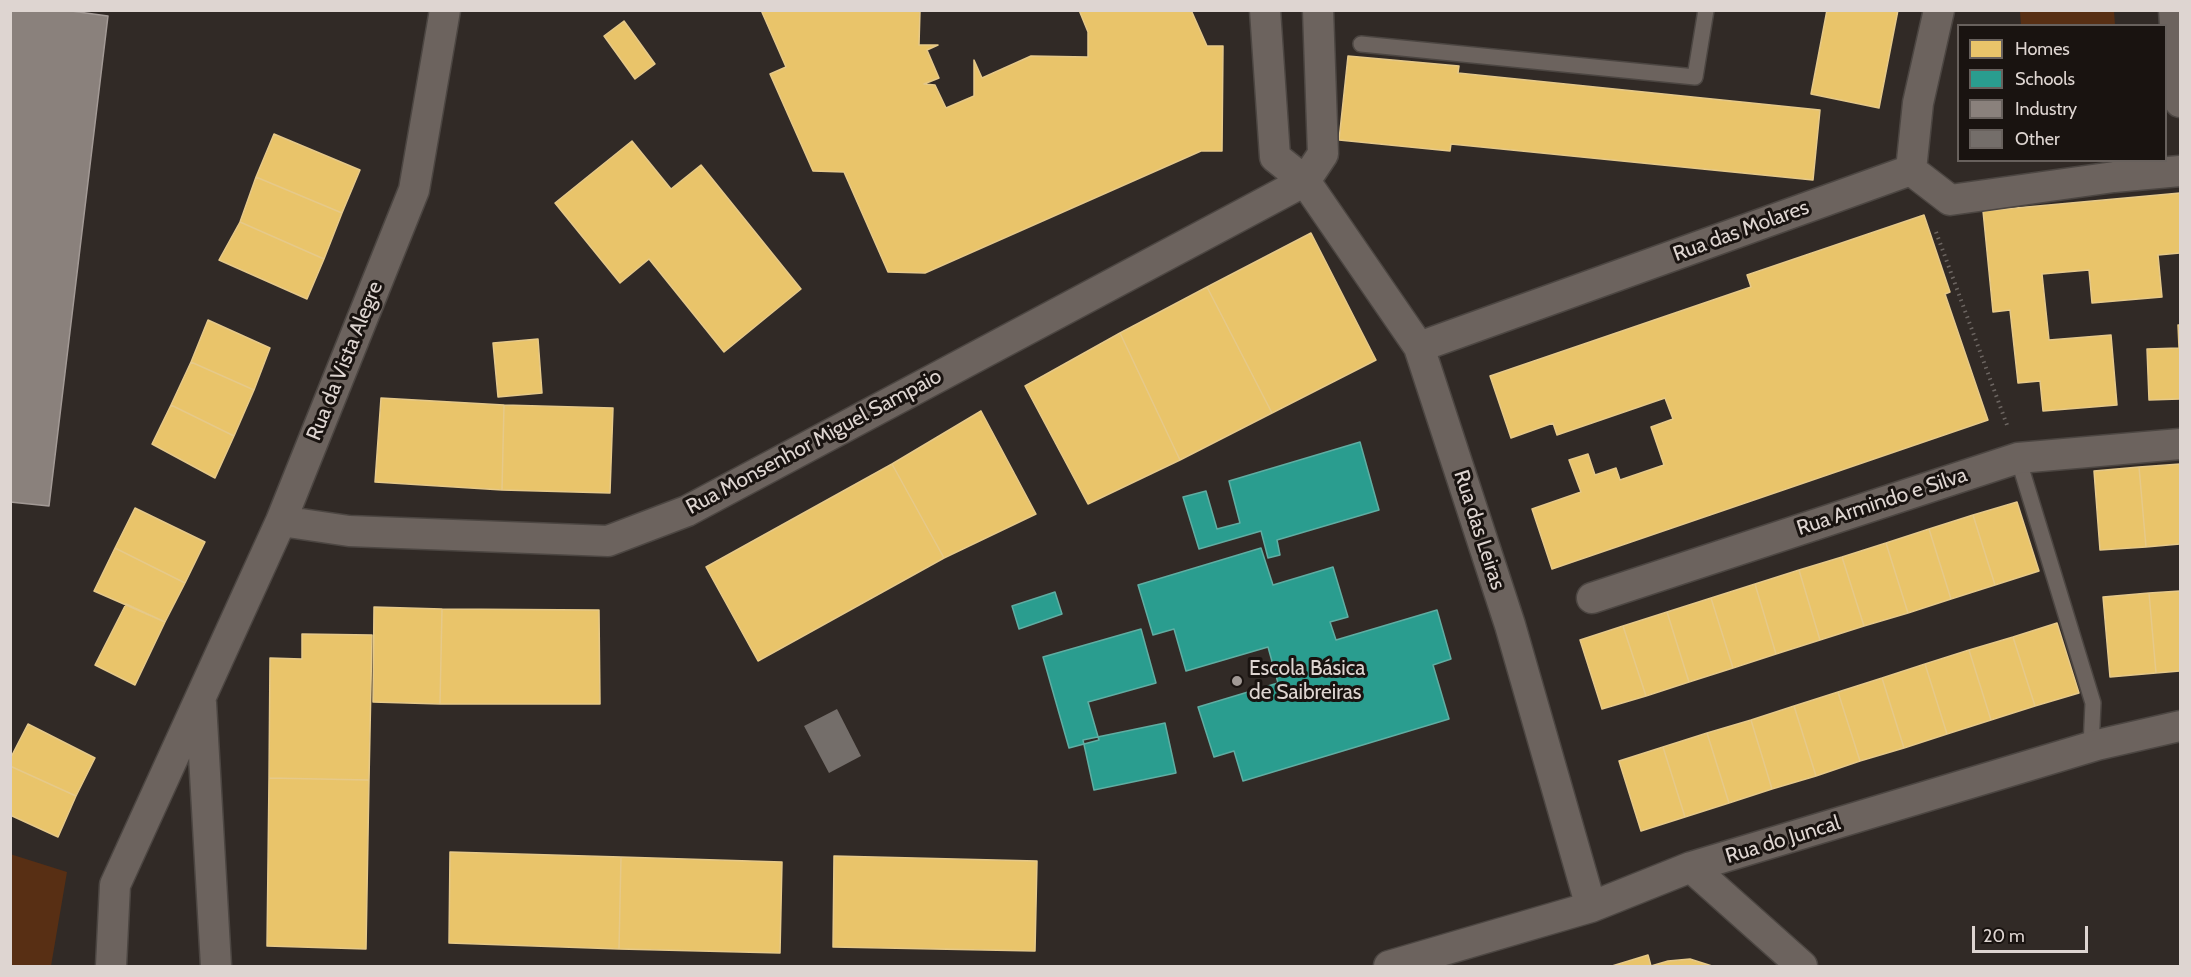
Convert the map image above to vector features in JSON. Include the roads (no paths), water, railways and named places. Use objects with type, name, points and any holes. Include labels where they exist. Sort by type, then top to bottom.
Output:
[{"type":"street","name":"Rua da Vista Alegre","points":[[111,966],[115,885],[281,520],[414,190],[445,10]]},
{"type":"street","name":"Rua das Leiras","points":[[1265,10],[1275,157],[1305,181],[1419,347],[1510,625],[1591,907]]},
{"type":"street","points":[[1305,181],[1323,154],[1318,10]]},
{"type":"street","points":[[1939,10],[1918,103],[1911,170],[1950,200],[2114,177],[2181,171]]},
{"type":"street","points":[[2174,10],[2181,102]]},
{"type":"street","name":"Rua das Molares","points":[[1419,347],[1911,170]]},
{"type":"street","name":"Rua Monsenhor Miguel Sampaio","points":[[281,520],[349,531],[608,541],[687,511],[1305,181]]},
{"type":"street","name":"Rua Armindo e Silva","points":[[1592,598],[2018,458],[2181,444]]},
{"type":"street","points":[[200,697],[216,966]]},
{"type":"street","name":"Rua do Juncal","points":[[1389,966],[1591,907],[1691,867],[2091,747],[2181,726]]},
{"type":"street","points":[[1691,867],[1802,966]]},
{"type":"lane","points":[[1361,44],[1695,77],[1706,10]]},
{"type":"lane","points":[[2018,458],[2093,703],[2091,747]]},
{"type":"place","name":"Escola Básica de Saibreiras","points":[[1237,681]]}]
